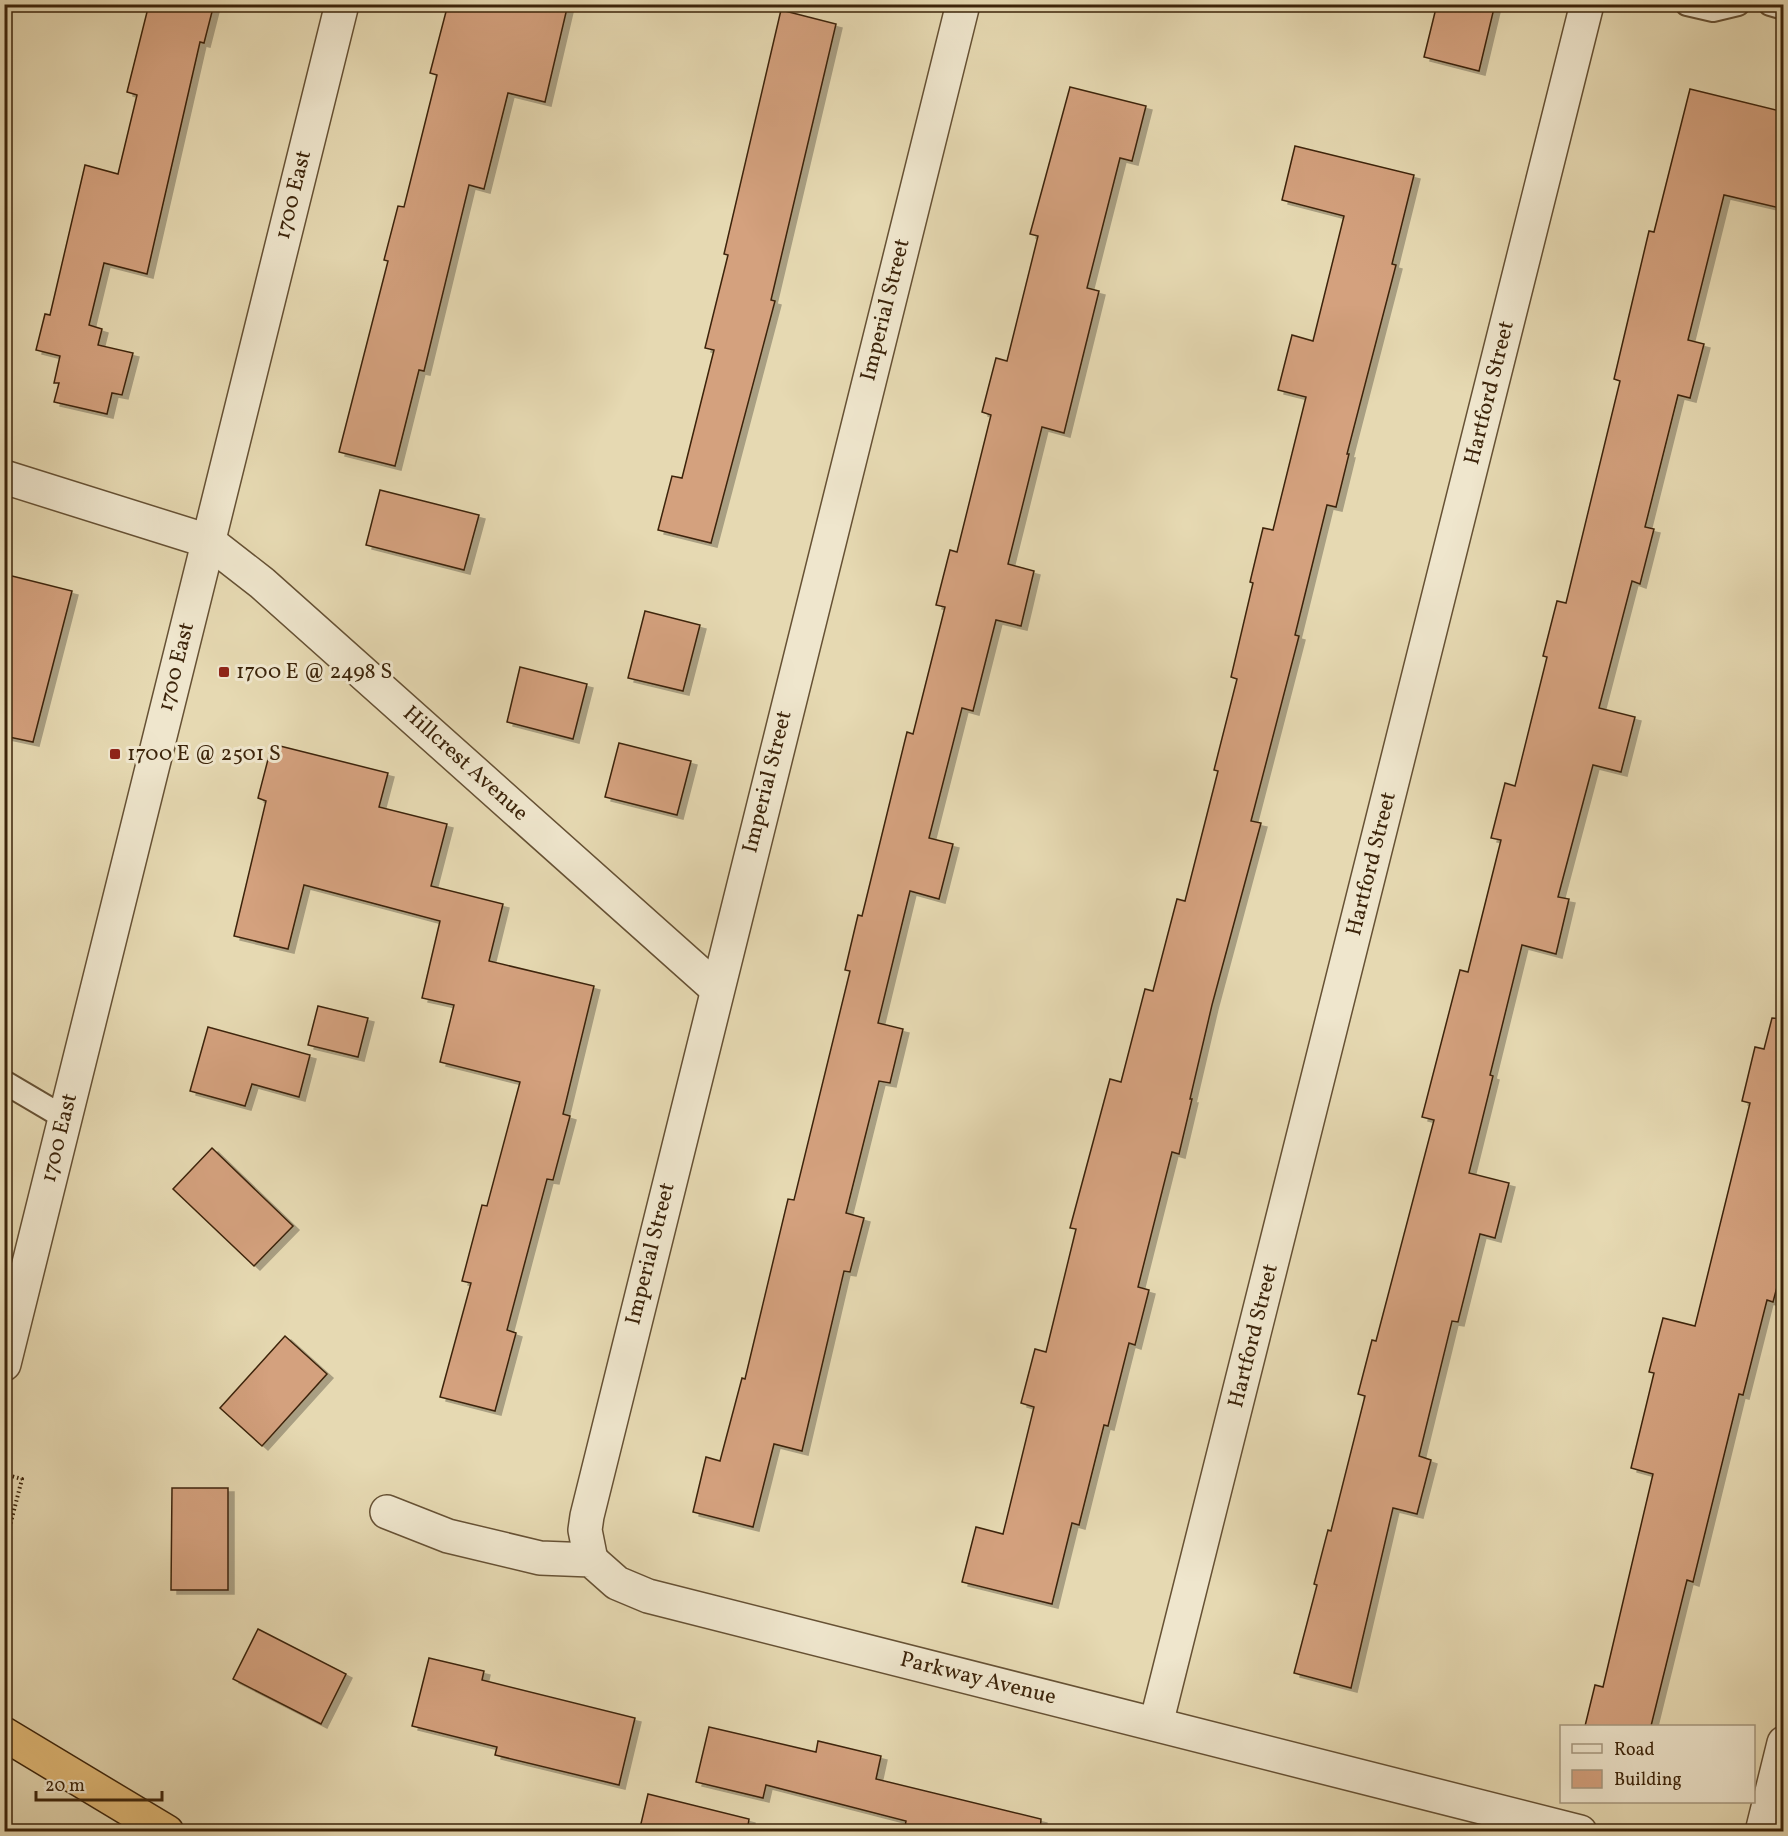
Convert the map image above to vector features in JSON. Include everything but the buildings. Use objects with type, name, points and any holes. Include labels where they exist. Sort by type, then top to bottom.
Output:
[{"type":"highway","points":[[4,1734],[167,1832]]},
{"type":"street","name":"1700 East","points":[[4,1364],[342,4]]},
{"type":"street","name":"Imperial Street","points":[[591,1560],[585,1530],[587,1516],[963,4]]},
{"type":"street","name":"Hartford Street","points":[[1156,1724],[1587,4]]},
{"type":"street","name":"Hillcrest Avenue","points":[[4,477],[208,541],[261,583],[717,989]]},
{"type":"street","points":[[387,1512],[448,1536],[540,1558],[591,1560]]},
{"type":"street","name":"Parkway Avenue","points":[[591,1560],[616,1583],[648,1596],[1580,1832]]},
{"type":"street","points":[[1762,1832],[1784,1743]]},
{"type":"lane","points":[[1687,4],[1713,10],[1738,4]]},
{"type":"lane","points":[[1770,4],[1784,8]]},
{"type":"lane","points":[[4,1082],[65,1118]]},
{"type":"path","points":[[4,1474],[22,1479],[4,1549]]},
{"type":"place","name":"1700 E @ 2498 S","points":[[224,672]]},
{"type":"place","name":"1700 E @ 2501 S","points":[[115,754]]}]
